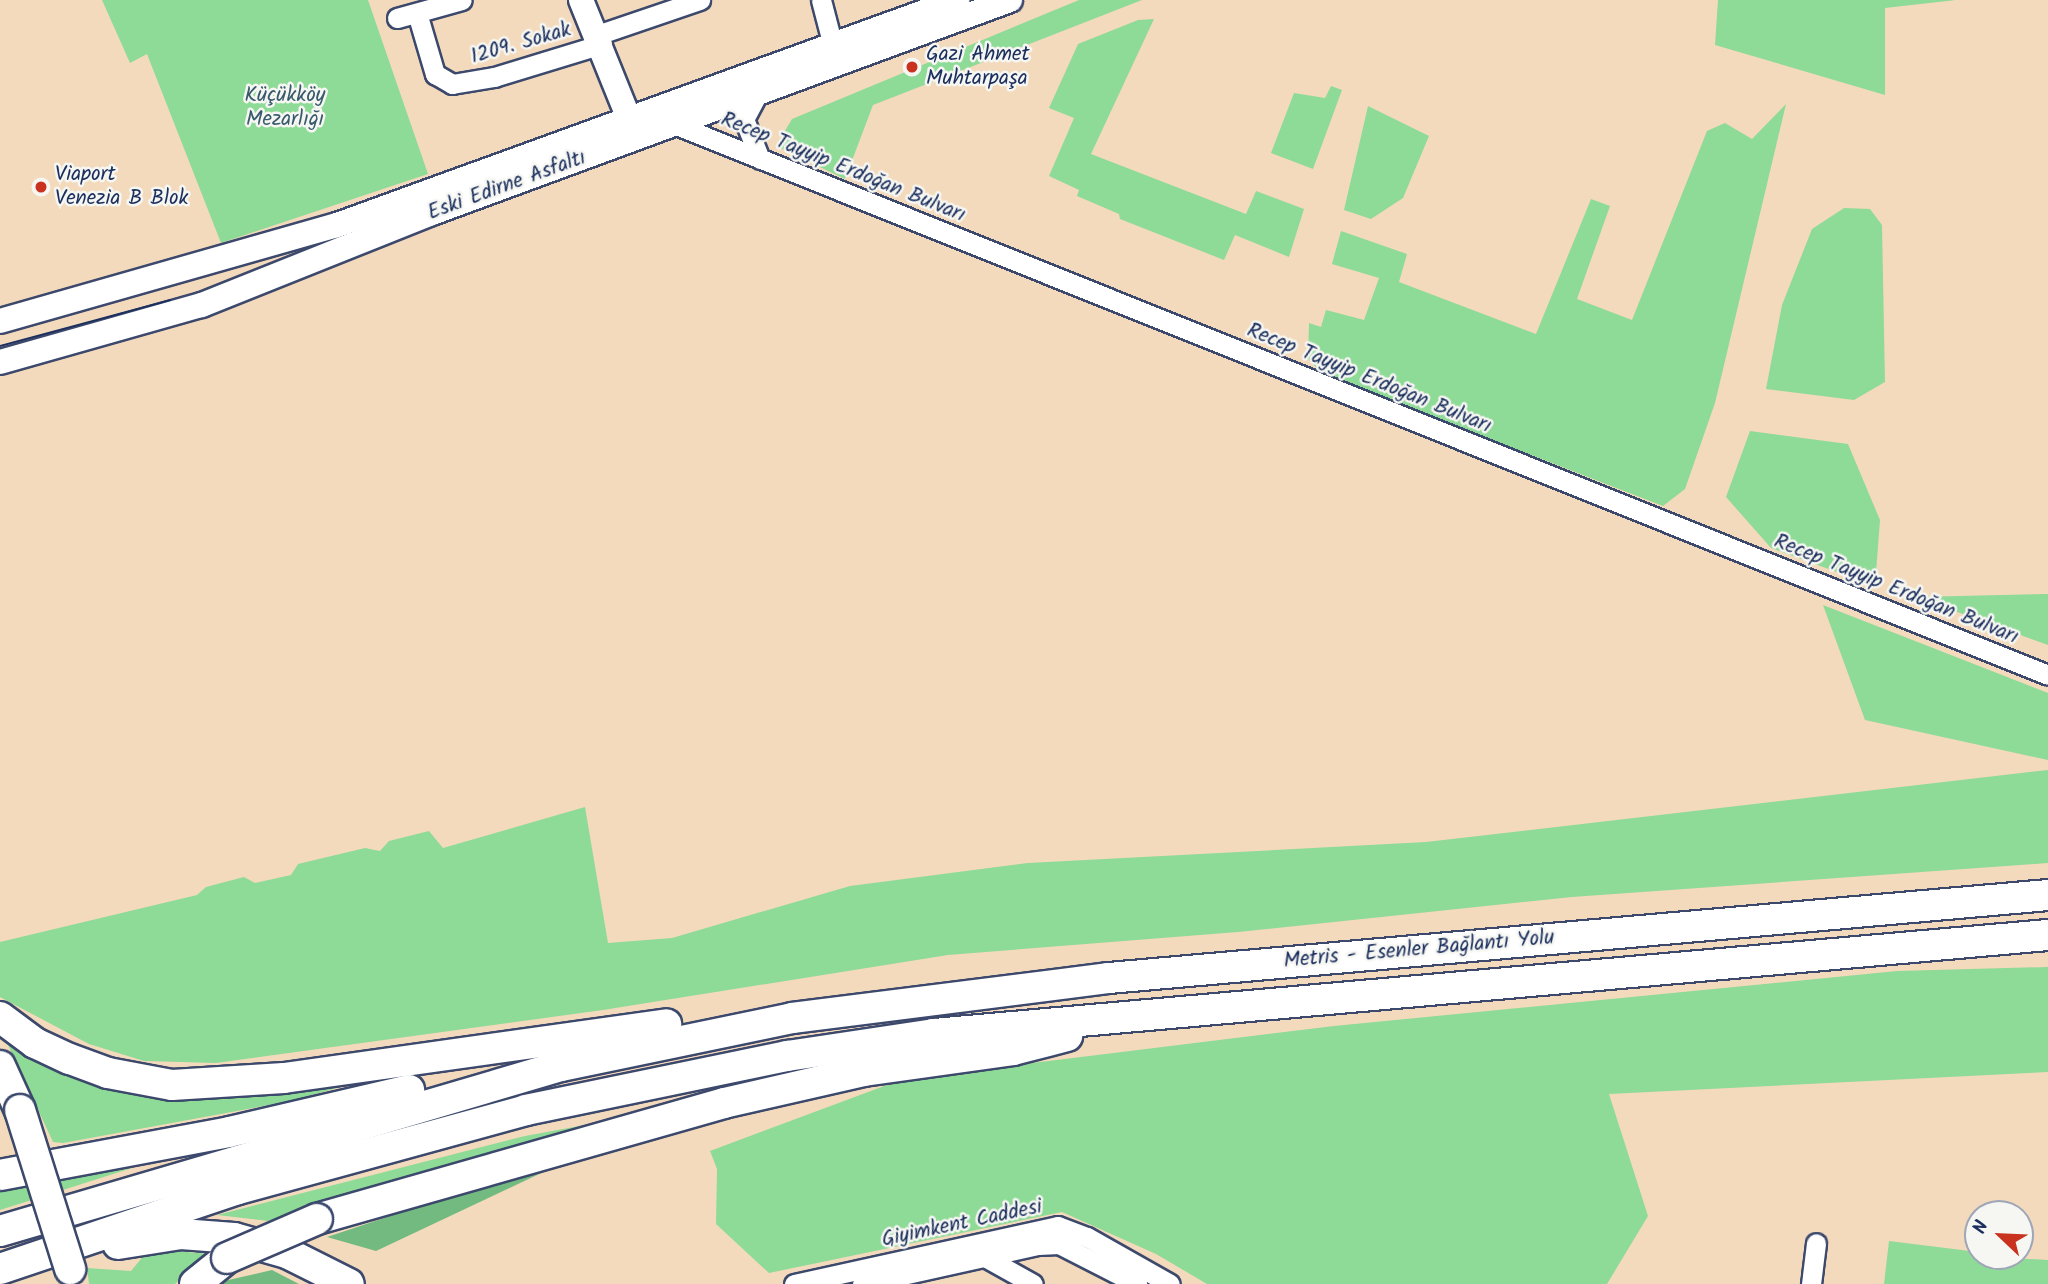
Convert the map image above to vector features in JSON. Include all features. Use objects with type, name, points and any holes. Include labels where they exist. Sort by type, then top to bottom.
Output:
[{"type":"highway","name":"Metris - Esenler Bağlantı Yolu","points":[[792,1018],[1109,978],[2048,895]]},
{"type":"highway","name":"Metris - Esenler Bağlantı Yolu","points":[[1133,1017],[2048,935]]},
{"type":"highway","points":[[1907,947],[1990,957],[2048,955]]},
{"type":"highway","points":[[0,1017],[35,1043],[70,1059],[108,1073],[172,1085],[284,1078],[695,1019],[792,1018]]},
{"type":"highway","points":[[195,1284],[227,1258],[317,1219],[735,1101],[864,1071],[1013,1050],[1133,1017]]},
{"type":"highway","points":[[9,1266],[238,1189],[590,1094],[882,1041],[1133,1017]]},
{"type":"highway","points":[[0,1175],[229,1132],[435,1084],[561,1066],[792,1018]]},
{"type":"highway","points":[[0,1066],[20,1110],[71,1276]]},
{"type":"highway","points":[[0,1231],[561,1066]]},
{"type":"highway","points":[[9,1266],[139,1239],[212,1235],[287,1253],[349,1284]]},
{"type":"main road","points":[[581,0],[639,124]]},
{"type":"main road","name":"Eski Edirne Asfaltı","points":[[0,321],[307,233],[639,124],[833,46],[957,0]]},
{"type":"main road","name":"Eski Edirne Asfaltı","points":[[639,124],[674,124],[1010,0]]},
{"type":"main road","name":"Eski Edirne Asfaltı","points":[[0,362],[202,304],[402,224],[431,226],[598,167],[620,157],[639,124]]},
{"type":"main road","points":[[278,275],[269,264],[271,254],[298,243],[307,233]]},
{"type":"main road","points":[[191,268],[205,287],[202,304]]},
{"type":"street","points":[[397,18],[417,13],[438,3],[462,0]]},
{"type":"street","name":"1209. Sokak","points":[[417,13],[435,74],[452,84],[494,77],[700,0]]},
{"type":"street","points":[[821,0],[833,46]]},
{"type":"street","points":[[758,93],[744,119],[760,159]]},
{"type":"street","name":"Recep Tayyip Erdoğan Bulvarı","points":[[674,124],[2048,675]]},
{"type":"street","name":"Giyimkent Caddesi","points":[[794,1284],[1058,1226],[1087,1237],[1170,1284]]},
{"type":"street","points":[[1811,1284],[1816,1243]]},
{"type":"street","name":"Giyimkent Caddesi","points":[[862,1284],[909,1279],[983,1256],[1059,1244],[1137,1284]]},
{"type":"street","points":[[983,1256],[1033,1284]]},
{"type":"green space","name":"Küçükköy Mezarlığı","points":[[102,0],[368,0],[428,174],[221,243],[147,54],[130,63]]},
{"type":"green space","points":[[1079,0],[1142,0],[873,105],[845,179],[776,146],[792,119]]},
{"type":"green space","points":[[1718,0],[1956,0],[1885,8],[1885,95],[1715,45]]},
{"type":"green space","points":[[1154,19],[1091,154],[1246,214],[1256,191],[1304,209],[1289,257],[1235,235],[1224,260],[1120,219],[1119,214],[1077,196],[1079,190],[1049,176],[1074,118],[1049,108],[1078,44],[1138,20]]},
{"type":"green space","points":[[1331,86],[1342,90],[1313,169],[1271,153],[1294,93],[1325,98]]},
{"type":"green space","points":[[1786,104],[1715,403],[1685,489],[1663,506],[1365,391],[1322,373],[1308,359],[1309,323],[1321,327],[1326,310],[1364,320],[1379,278],[1332,264],[1341,231],[1407,254],[1399,282],[1536,334],[1591,199],[1610,206],[1577,299],[1632,320],[1707,131],[1725,123],[1752,139]]},
{"type":"green space","points":[[1368,106],[1429,136],[1403,198],[1371,219],[1344,210]]},
{"type":"green space","points":[[1844,208],[1870,209],[1882,225],[1885,382],[1854,400],[1766,389],[1782,305],[1812,229]]},
{"type":"green space","points":[[1750,431],[1848,444],[1880,520],[1875,586],[1771,548],[1726,497]]},
{"type":"green space","points":[[2048,594],[2048,645],[1916,597]]},
{"type":"green space","points":[[1823,605],[2048,693],[2048,760],[1865,720]]},
{"type":"green space","points":[[2048,770],[2048,863],[1572,897],[1238,932],[948,955],[603,1010],[216,1063],[144,1061],[89,1044],[0,997],[0,942],[197,895],[206,887],[244,877],[255,883],[291,875],[298,864],[365,848],[380,851],[389,841],[429,831],[443,848],[585,807],[608,943],[672,938],[850,886],[1028,863],[1426,842]]},
{"type":"green space","points":[[2048,967],[2048,1072],[1609,1094],[1648,1216],[1607,1284],[1207,1284],[1156,1254],[1062,1212],[769,1273],[716,1224],[717,1169],[710,1151],[903,1079],[1334,1026],[1897,971]]},
{"type":"green space","points":[[3,1034],[46,1064],[84,1079],[174,1097],[263,1093],[376,1077],[291,1101],[63,1143],[53,1142]]},
{"type":"green space","points":[[590,1124],[268,1221],[217,1215],[525,1136]]},
{"type":"green space","points":[[592,1149],[376,1251],[327,1237]]},
{"type":"green space","points":[[130,1164],[132,1168],[0,1210],[0,1187]]},
{"type":"green space","points":[[1889,1241],[1964,1250],[1964,1270],[2034,1270],[2034,1259],[2048,1260],[2048,1284],[1884,1284]]},
{"type":"green space","points":[[164,1250],[209,1254],[175,1284],[89,1284],[87,1268],[131,1271],[145,1254]]},
{"type":"green space","points":[[272,1270],[299,1284],[221,1284],[224,1281]]},
{"type":"tram line","points":[[0,346],[170,300]]},
{"type":"place","name":"Gazi Ahmet Muhtarpaşa","points":[[912,67]]},
{"type":"place","name":"Viaport Venezia B Blok","points":[[41,187]]}]
